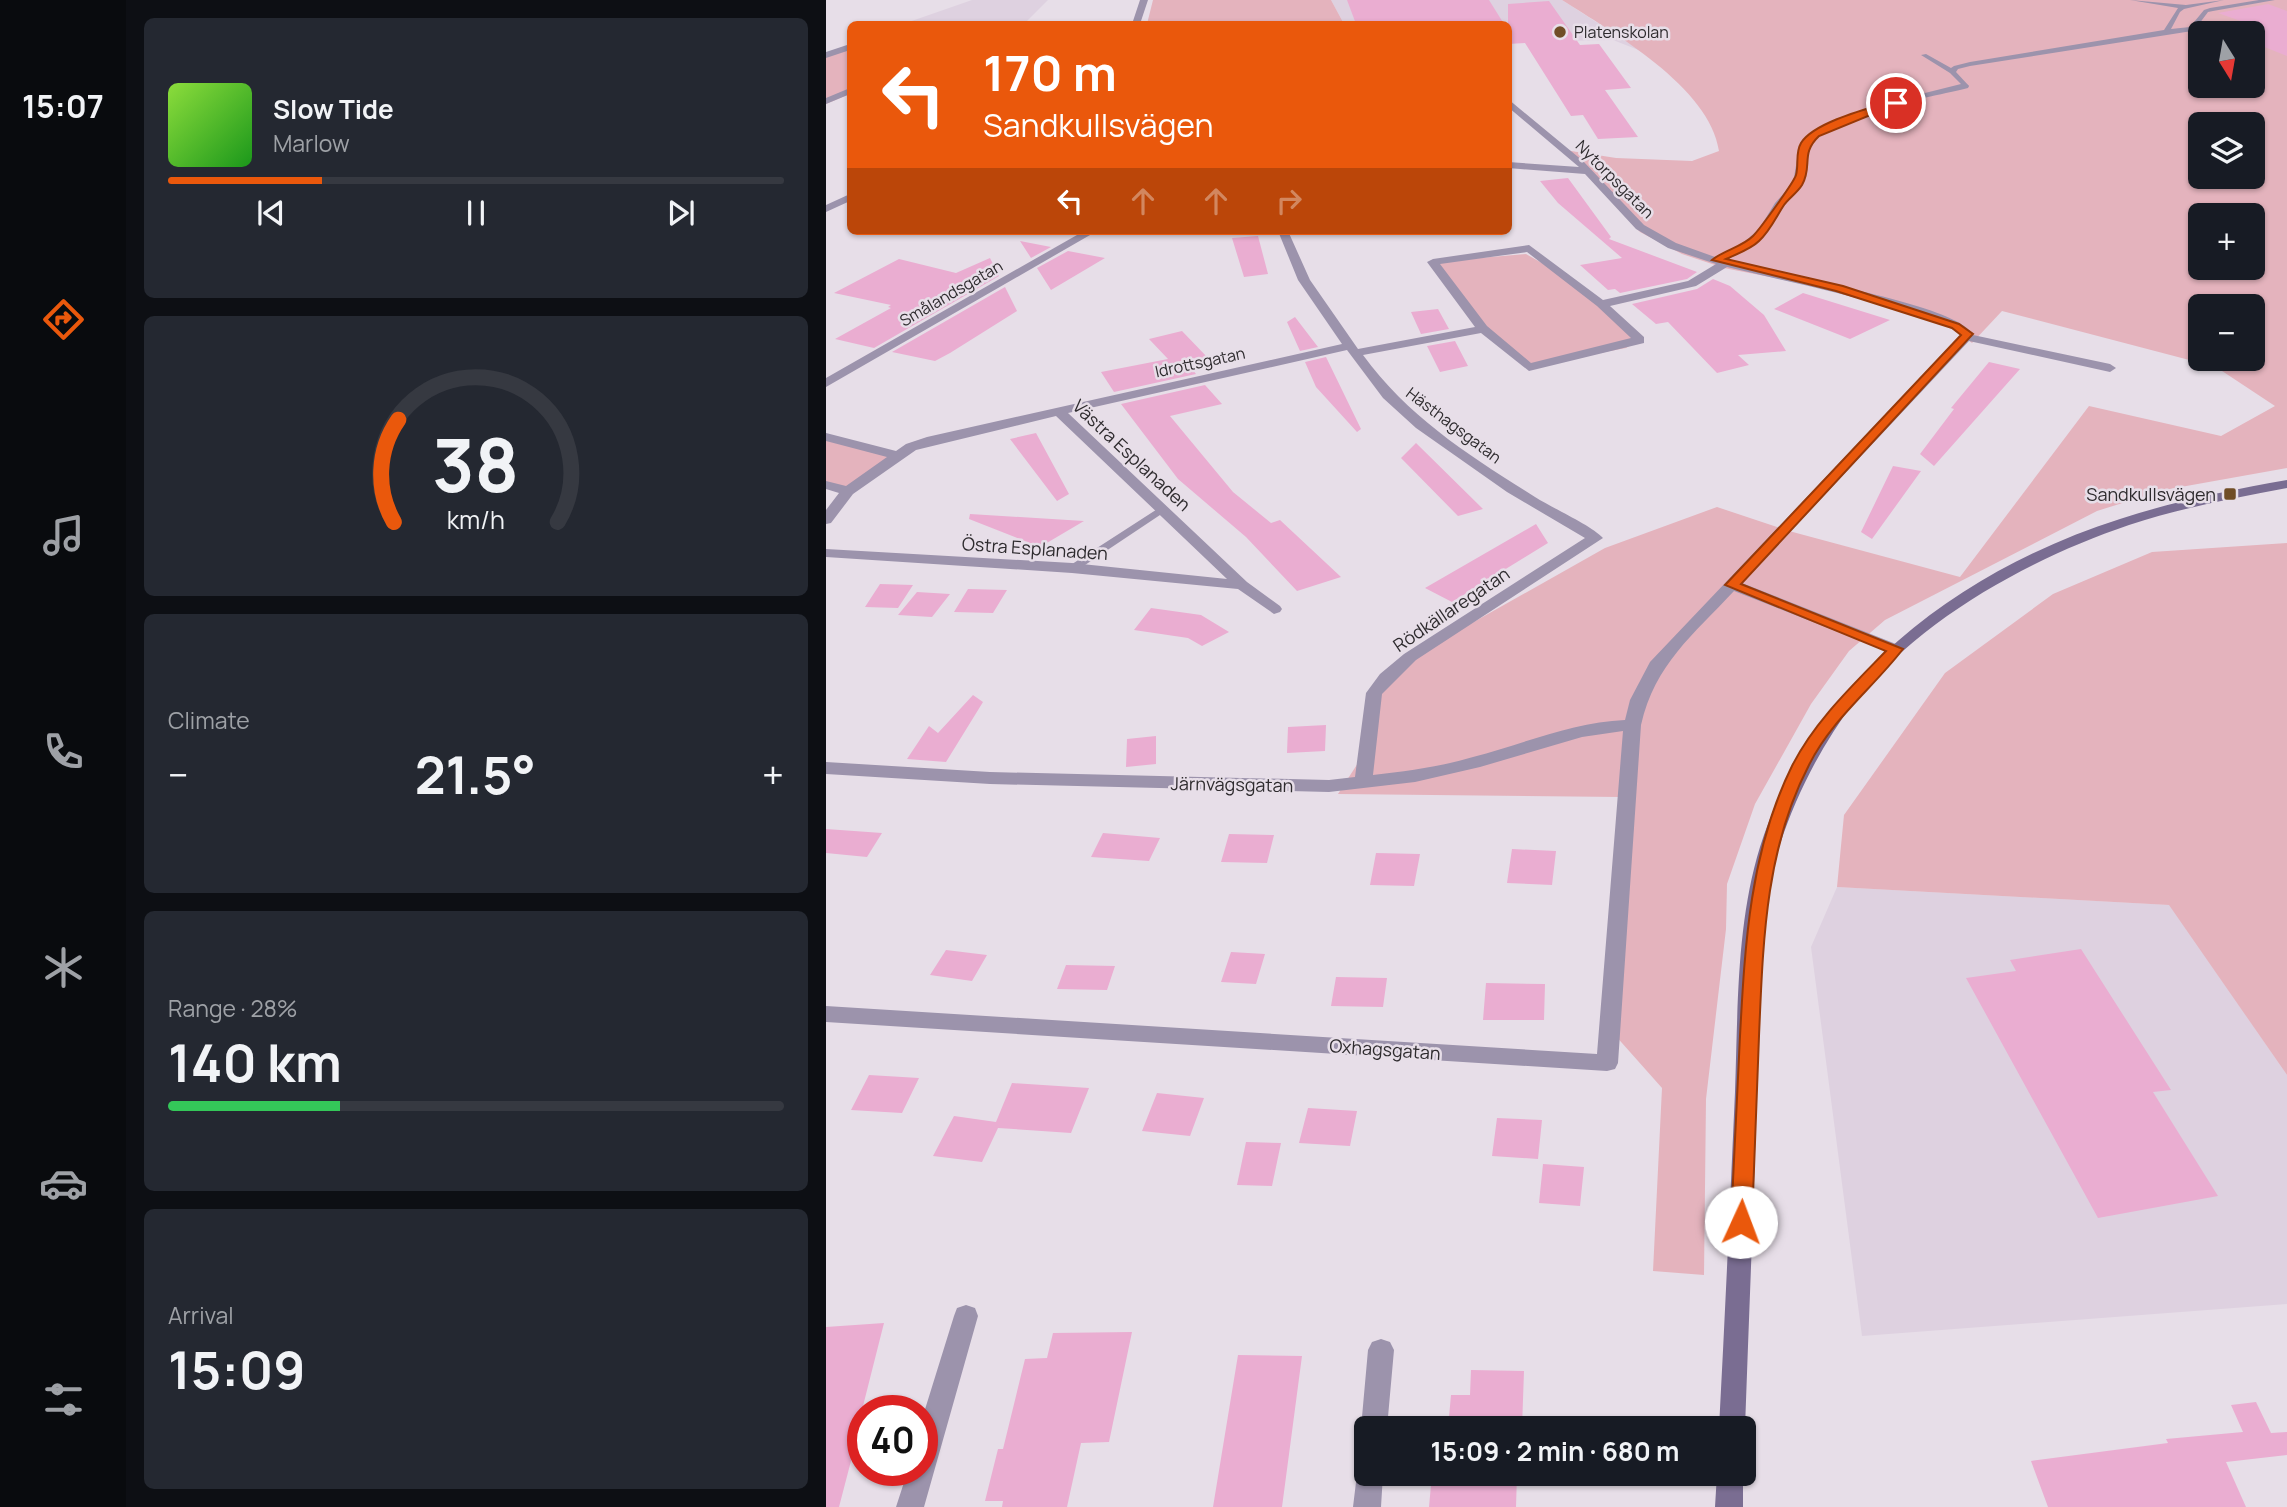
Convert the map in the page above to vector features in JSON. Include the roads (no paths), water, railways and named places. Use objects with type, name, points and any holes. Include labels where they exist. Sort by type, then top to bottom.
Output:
[{"type":"street","points":[[1137,21],[1144,0]]},
{"type":"street","points":[[826,43],[847,46]]},
{"type":"street","points":[[826,55],[847,48]]},
{"type":"street","points":[[1601,303],[1692,284],[1755,240],[1797,184],[1802,171],[1805,144],[1815,134],[1861,114],[1965,86]]},
{"type":"street","points":[[826,102],[847,92]]},
{"type":"street","name":"Nytorpsgatan","points":[[1512,105],[1588,171],[1631,220],[1649,234],[1722,262],[1839,289],[1956,326],[1968,334],[1966,337],[2110,368]]},
{"type":"street","points":[[1512,165],[1588,171]]},
{"type":"street","points":[[826,209],[847,198]]},
{"type":"street","name":"Smålandsgatan","points":[[826,383],[1086,235]]},
{"type":"street","name":"Hästhagsgatan","points":[[1284,235],[1302,277],[1379,386],[1429,432],[1517,493],[1595,538]]},
{"type":"street","points":[[1529,248],[1601,303],[1640,340],[1529,367],[1483,329],[1433,262],[1529,248]]},
{"type":"street","name":"Idrottsgatan","points":[[1058,411],[1352,350],[1483,329]]},
{"type":"street","points":[[1632,725],[1637,700],[1656,665],[1966,337]]},
{"type":"street","name":"Västra Esplanaden","points":[[848,491],[898,456],[926,441],[1058,411],[1242,585],[1274,609]]},
{"type":"street","points":[[826,437],[898,456]]},
{"type":"street","points":[[1733,1416],[1755,932],[1769,847],[1800,766],[1844,704],[1895,649],[1968,593],[2060,545],[2176,505],[2287,484]]},
{"type":"street","points":[[826,485],[848,491],[826,520]]},
{"type":"street","name":"Rödkällaregatan","points":[[1363,783],[1374,693],[1386,678],[1410,657],[1595,538]]},
{"type":"street","name":"Östra Esplanaden","points":[[826,553],[1072,568],[1242,585]]},
{"type":"street","points":[[1732,585],[1895,649]]},
{"type":"street","name":"Järnvägsgatan","points":[[826,768],[990,778],[1329,786],[1415,776],[1474,763],[1579,732],[1608,726],[1632,725]]},
{"type":"street","name":"Oxhagsgatan","points":[[826,1014],[1607,1063],[1632,725]]},
{"type":"street","points":[[938,1410],[966,1316]]},
{"type":"street","points":[[1375,1416],[1381,1350]]},
{"type":"street","points":[[910,1507],[916,1486]]},
{"type":"street","points":[[1367,1507],[1369,1486]]},
{"type":"street","points":[[1729,1507],[1730,1486]]},
{"type":"lane","points":[[2133,0],[2185,7]]},
{"type":"lane","points":[[2167,32],[2177,11],[2221,0]]},
{"type":"lane","points":[[2198,21],[2212,9],[2272,0]]},
{"type":"lane","points":[[1952,72],[1956,67],[1970,64],[2188,28]]},
{"type":"lane","points":[[1965,86],[1952,72],[1924,55],[1970,64]]},
{"type":"lane","points":[[1072,568],[1162,509]]},
{"type":"place","name":"Platenskolan","points":[[1560,32]]},
{"type":"place","name":"Sandkullsvägen","points":[[2230,494]]}]
